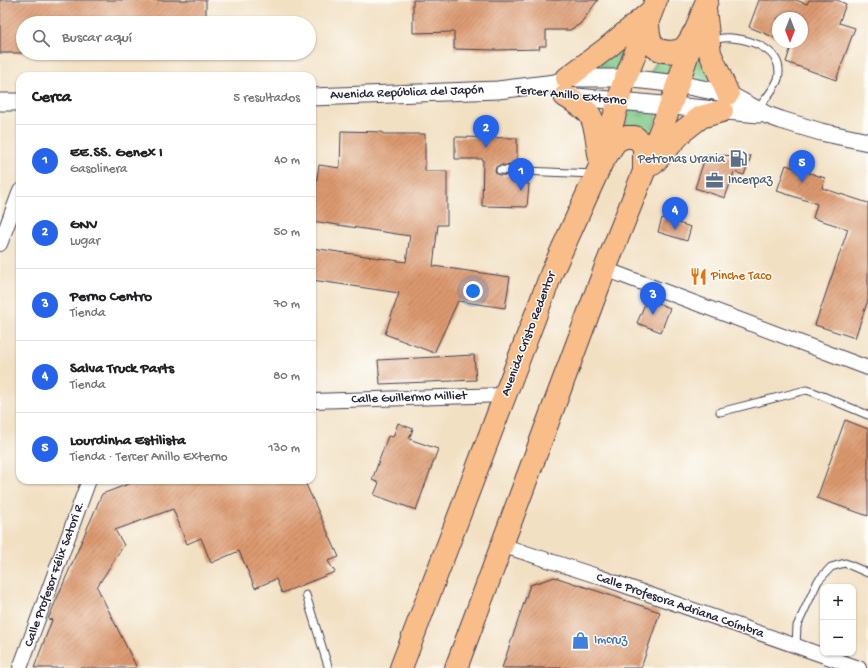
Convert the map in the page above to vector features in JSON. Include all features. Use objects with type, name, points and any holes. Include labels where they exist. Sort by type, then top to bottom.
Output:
[{"type":"main road","points":[[456,668],[605,270],[644,174],[678,84],[702,35],[706,3]]},
{"type":"main road","points":[[651,11],[650,40],[654,46],[662,51],[672,52],[683,48],[690,41],[702,35]]},
{"type":"main road","points":[[598,169],[595,129],[590,115],[566,87],[651,11]]},
{"type":"main road","name":"Avenida Cristo Redentor","points":[[401,668],[552,272],[598,169],[625,78],[651,11]]},
{"type":"main road","points":[[644,174],[683,131],[701,117],[725,102],[710,53],[702,35]]},
{"type":"main road","points":[[598,169],[616,141],[625,137],[635,137],[644,145],[644,174]]},
{"type":"street","name":"Tercer Anillo Externo","points":[[566,87],[625,78],[678,84],[725,102],[762,112],[821,132],[868,142]]},
{"type":"street","name":"Tercer Anillo Externo","points":[[502,89],[556,83],[618,101],[670,106],[725,102]]},
{"type":"street","name":"Avenida República del Japón","points":[[316,97],[502,89]]},
{"type":"street","points":[[0,102],[16,102]]},
{"type":"street","points":[[0,244],[16,202]]},
{"type":"street","points":[[605,270],[868,368]]},
{"type":"street","name":"Calle Guillermo Milliet","points":[[316,402],[506,395]]},
{"type":"street","name":"Calle Profesor Félix Satori R.","points":[[20,668],[88,484]]},
{"type":"street","name":"Calle Profesora Adriana Coímbra","points":[[501,545],[597,576],[859,668]]},
{"type":"lane","points":[[702,35],[732,38],[744,41],[763,47],[776,58],[780,68],[777,81],[762,112]]},
{"type":"lane","points":[[500,170],[598,169]]},
{"type":"lane","points":[[720,412],[806,390],[868,416]]},
{"type":"lane","points":[[796,646],[797,626],[818,581],[831,567],[845,563],[868,574]]},
{"type":"lane","points":[[306,595],[328,666]]},
{"type":"green space","points":[[700,29],[718,82],[685,79]]},
{"type":"green space","points":[[641,30],[621,74],[586,70]]},
{"type":"green space","points":[[661,53],[681,61],[673,77],[650,73]]},
{"type":"green space","points":[[631,108],[658,112],[651,134],[624,128]]},
{"type":"building","points":[[0,0],[206,0],[206,16],[16,16],[16,53],[0,53]]},
{"type":"building","points":[[413,0],[598,0],[580,24],[570,30],[546,30],[546,46],[539,46],[540,49],[497,50],[454,49],[454,32],[413,33]]},
{"type":"building","points":[[759,0],[796,0],[807,4],[809,0],[837,0],[846,4],[839,23],[855,28],[836,80],[786,62],[791,48],[808,48],[808,12],[772,12],[772,37],[749,27]]},
{"type":"building","points":[[341,131],[382,132],[383,134],[425,134],[425,171],[447,171],[447,225],[438,225],[433,266],[510,277],[505,308],[458,301],[434,353],[385,334],[399,293],[316,281],[316,249],[406,262],[410,236],[316,222],[316,185],[319,165],[340,168]]},
{"type":"building","points":[[455,137],[517,138],[517,166],[500,165],[496,167],[495,170],[499,175],[517,176],[517,183],[529,184],[527,207],[482,206],[483,159],[455,159]]},
{"type":"building","name":"Incerpaz","points":[[706,155],[751,156],[744,175],[734,172],[725,198],[695,188]]},
{"type":"building","points":[[786,165],[825,178],[822,188],[868,203],[868,300],[855,338],[815,325],[848,229],[813,218],[817,204],[777,191]]},
{"type":"building","points":[[662,218],[691,227],[687,241],[658,232]]},
{"type":"building","points":[[647,299],[670,308],[661,332],[637,323]]},
{"type":"building","points":[[474,355],[476,380],[380,384],[378,360]]},
{"type":"building","points":[[845,420],[868,429],[868,516],[817,498]]},
{"type":"building","points":[[398,423],[413,429],[409,439],[438,449],[416,510],[374,495],[379,483],[372,480],[388,436],[393,437]]},
{"type":"building","points":[[128,484],[306,484],[339,557],[328,561],[335,572],[282,593],[276,579],[255,588],[239,551],[211,563],[201,538],[187,544],[173,509],[115,530],[124,545],[97,587],[137,668],[34,668],[52,620],[48,619],[102,494]]},
{"type":"building","name":"Imcruz","points":[[555,577],[660,612],[641,668],[502,668],[530,585]]},
{"type":"place","name":"GNV","points":[[486,148]]},
{"type":"place","name":"Petronas Urania","points":[[738,159]]},
{"type":"place","name":"Incerpaz","points":[[715,180]]},
{"type":"place","name":"Lourdinha Estilista","points":[[802,183]]},
{"type":"place","name":"EE.SS. Genex I","points":[[521,191]]},
{"type":"place","name":"Salva Truck Parts","points":[[675,230]]},
{"type":"place","name":"Pinche Taco","points":[[698,276]]},
{"type":"place","name":"Perno Centro","points":[[653,315]]},
{"type":"place","name":"Imcruz","points":[[581,640]]}]
